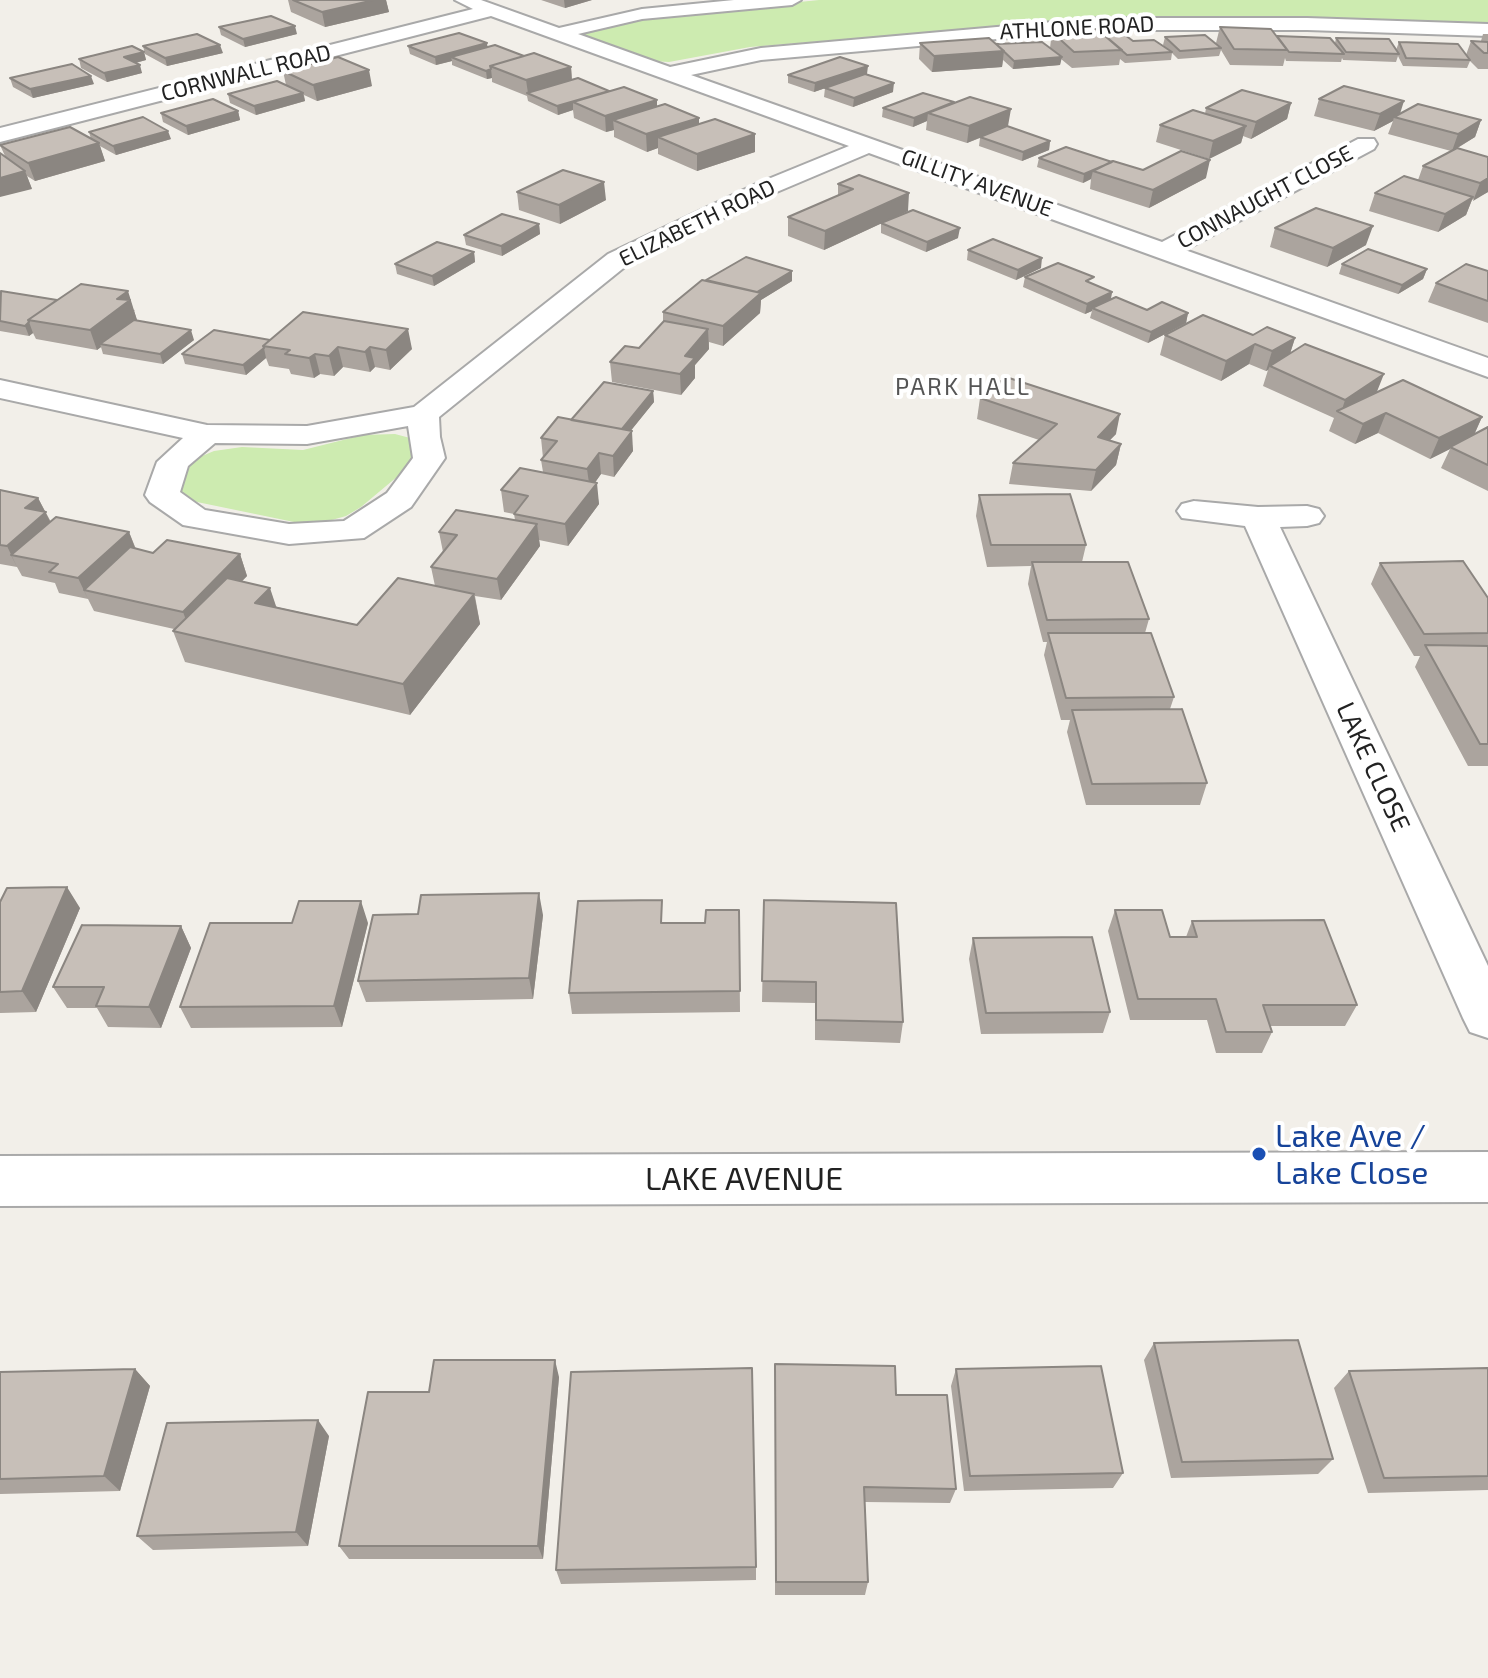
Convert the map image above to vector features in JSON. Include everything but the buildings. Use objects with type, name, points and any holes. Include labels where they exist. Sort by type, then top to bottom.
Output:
[{"type":"street","name":"GILLITY AVENUE","points":[[464,0],[1488,368]]},
{"type":"street","points":[[560,33],[642,14],[792,0]]},
{"type":"street","name":"CORNWALL ROAD","points":[[0,135],[492,10]]},
{"type":"street","name":"ATHLONE ROAD","points":[[670,73],[690,66],[789,51],[1098,24],[1307,24],[1488,30]]},
{"type":"street","name":"CONNAUGHT CLOSE","points":[[1165,251],[1355,140],[1394,151]]},
{"type":"street","name":"ELIZABETH ROAD","points":[[424,414],[474,371],[617,260],[764,189],[870,145]]},
{"type":"street","points":[[0,389],[207,434],[307,435],[424,414],[424,437],[429,458],[399,500],[352,531],[289,534],[195,518],[162,495],[173,462],[207,434]]},
{"type":"street","points":[[1194,511],[1258,517],[1307,516]]},
{"type":"street","name":"LAKE CLOSE","points":[[1258,517],[1488,1018]]},
{"type":"street","name":"LAKE AVENUE","points":[[0,1181],[1488,1177]]},
{"type":"green space","points":[[819,0],[1488,0],[1488,27],[1125,20],[1006,26],[750,47],[669,62],[652,61],[584,39],[584,31],[594,23]]},
{"type":"green space","points":[[395,434],[410,438],[416,461],[361,507],[346,516],[321,523],[294,522],[197,502],[179,493],[183,464],[214,451],[242,447],[303,450],[363,435]]},
{"type":"place","name":"Lake Ave / Lake Close","points":[[1259,1154]]},
{"type":"district","name":"PARK HALL","points":[[963,387]]}]
